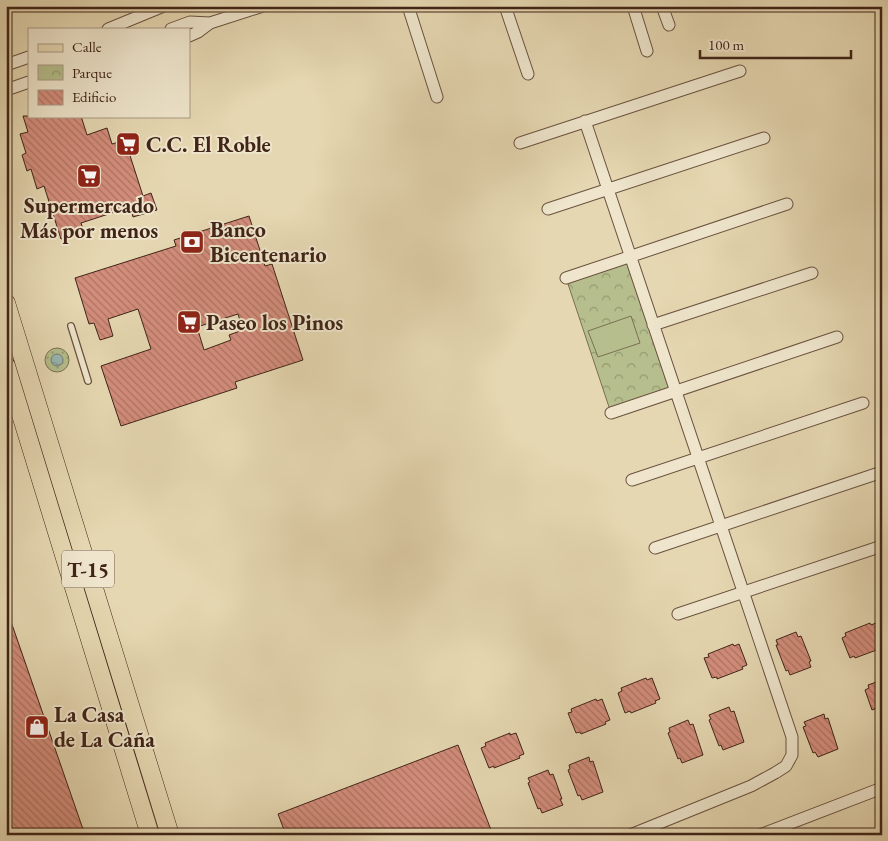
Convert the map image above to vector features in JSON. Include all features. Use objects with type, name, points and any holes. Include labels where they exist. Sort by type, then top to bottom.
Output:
[{"type":"main road","name":"T-15","points":[[6,303],[170,835]]},
{"type":"main road","name":"T-15","points":[[6,366],[150,835]]},
{"type":"street","points":[[110,28],[139,11],[164,6]]},
{"type":"street","points":[[190,36],[210,23],[263,6]]},
{"type":"street","points":[[408,6],[437,97]]},
{"type":"street","points":[[505,6],[528,74]]},
{"type":"street","points":[[633,6],[647,51]]},
{"type":"street","points":[[662,6],[668,25]]},
{"type":"street","points":[[174,28],[190,22],[210,23]]},
{"type":"street","points":[[6,64],[28,57]]},
{"type":"street","points":[[520,143],[740,71]]},
{"type":"street","points":[[6,90],[28,82]]},
{"type":"street","points":[[585,121],[789,723],[792,738],[792,756],[786,766],[751,786],[630,835]]},
{"type":"street","points":[[548,209],[764,138]]},
{"type":"street","points":[[566,278],[787,204]]},
{"type":"street","points":[[653,325],[812,273]]},
{"type":"street","points":[[612,413],[837,337]]},
{"type":"street","points":[[632,480],[863,403]]},
{"type":"street","points":[[655,548],[882,472]]},
{"type":"street","points":[[678,614],[882,546]]},
{"type":"street","points":[[760,835],[882,788]]},
{"type":"lane","points":[[71,326],[88,381]]},
{"type":"green space","points":[[631,256],[676,391],[611,413],[566,278]]},
{"type":"green space","points":[[631,316],[640,343],[598,357],[588,331]]},
{"type":"green space","points":[[57,348],[66,351],[69,360],[66,369],[57,372],[48,369],[45,360],[48,351]]},
{"type":"water","points":[[59,354],[62,355],[62,365],[55,366],[52,365],[51,358],[52,355]]},
{"type":"building","points":[[23,116],[28,116],[28,118],[82,118],[87,135],[107,128],[112,144],[125,140],[143,196],[151,193],[157,210],[133,217],[130,207],[81,223],[84,232],[61,239],[44,186],[37,189],[31,169],[27,171],[22,155],[26,153],[20,134],[28,132]]},
{"type":"building","points":[[249,216],[265,266],[272,264],[303,360],[235,382],[237,388],[121,426],[101,366],[151,349],[138,309],[108,319],[113,336],[100,340],[94,323],[89,324],[75,278],[176,246],[174,240]],"holes":[[[238,314],[243,330],[229,335],[231,340],[204,350],[197,327]]]},
{"type":"building","points":[[6,613],[8,613],[85,835],[15,835],[6,810]]},
{"type":"building","points":[[870,623],[871,625],[876,623],[882,637],[882,648],[850,658],[842,638],[846,636],[845,633]]},
{"type":"building","points":[[796,632],[798,637],[801,636],[811,661],[809,662],[811,667],[790,675],[788,670],[786,671],[776,645],[778,645],[776,640]]},
{"type":"building","points":[[733,644],[734,646],[739,644],[747,665],[742,667],[743,669],[717,679],[717,677],[712,678],[704,658],[709,657],[708,654]]},
{"type":"building","points":[[646,678],[647,680],[652,678],[660,699],[655,701],[656,703],[631,713],[630,711],[625,713],[618,693],[622,691],[621,688]]},
{"type":"building","points":[[882,680],[882,706],[872,710],[865,690],[869,688],[868,685]]},
{"type":"building","points":[[596,699],[597,701],[602,699],[610,720],[605,722],[606,724],[581,734],[580,732],[576,733],[568,713],[572,712],[571,709]]},
{"type":"building","points":[[729,707],[731,712],[734,711],[744,742],[723,750],[721,745],[719,746],[709,720],[711,719],[709,715]]},
{"type":"building","points":[[824,714],[825,719],[828,718],[838,749],[818,757],[815,752],[813,753],[803,727],[806,726],[804,722]]},
{"type":"building","points":[[688,720],[690,725],[693,724],[703,755],[682,763],[680,758],[678,759],[668,733],[670,732],[669,728]]},
{"type":"building","points":[[510,733],[510,735],[516,733],[524,754],[519,756],[520,758],[494,768],[494,766],[489,768],[481,748],[486,746],[485,743]]},
{"type":"building","points":[[458,745],[493,835],[286,835],[278,814]]},
{"type":"building","points":[[589,757],[590,762],[593,761],[603,792],[582,800],[580,795],[578,796],[568,770],[570,769],[569,765]]},
{"type":"building","points":[[548,770],[550,775],[553,774],[563,805],[542,813],[540,808],[538,809],[528,783],[530,782],[528,778]]},
{"type":"place","name":"C.C. El Roble","points":[[128,144]]},
{"type":"place","name":"Supermercado Más por menos","points":[[89,176]]},
{"type":"place","name":"Banco Bicentenario","points":[[192,242]]},
{"type":"place","name":"Paseo los Pinos","points":[[189,322]]},
{"type":"place","name":"La Casa de La Caña","points":[[37,727]]}]
